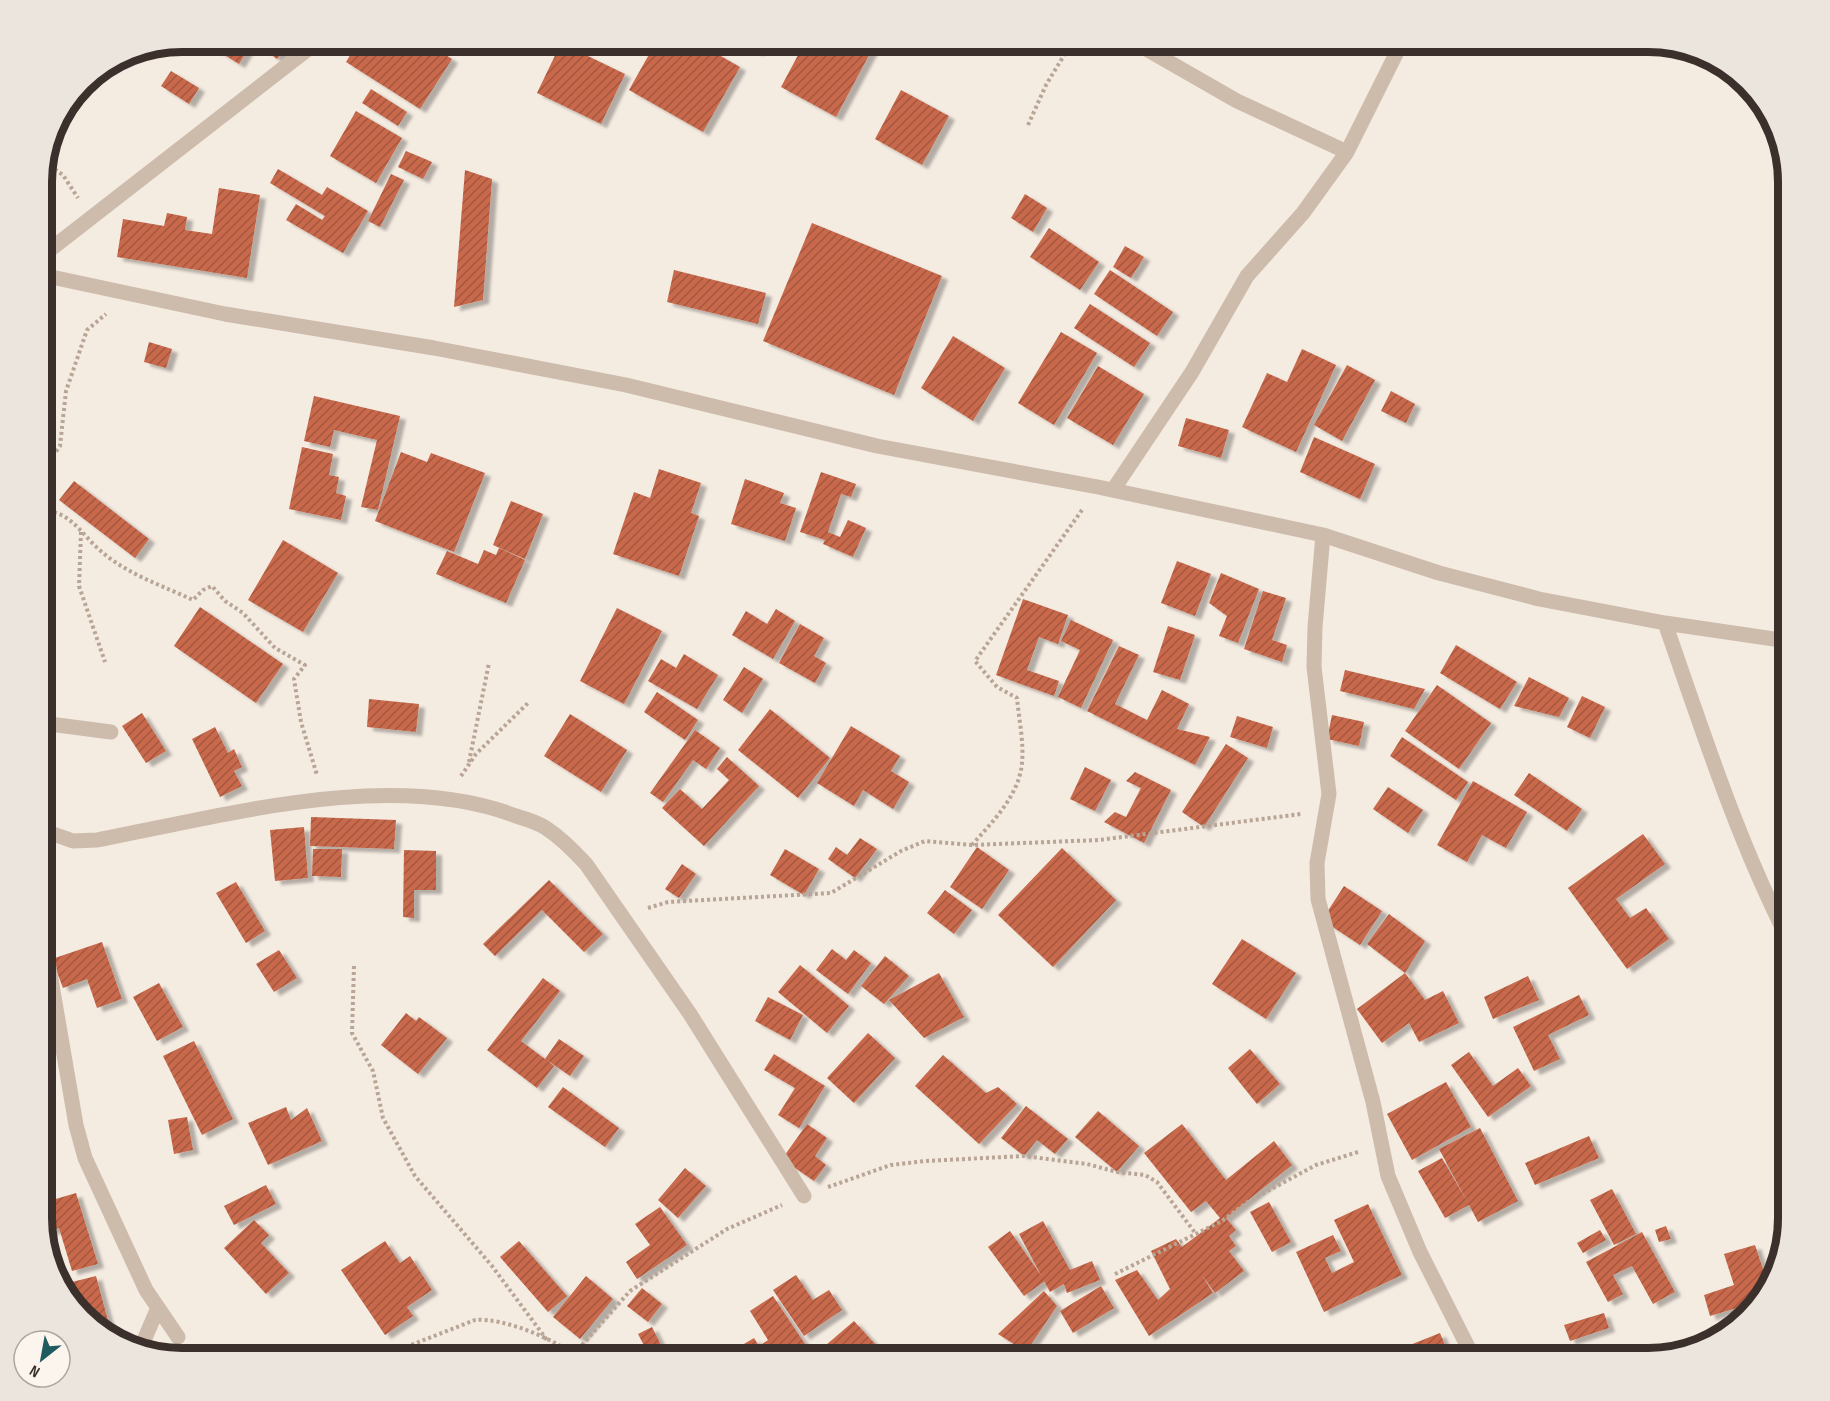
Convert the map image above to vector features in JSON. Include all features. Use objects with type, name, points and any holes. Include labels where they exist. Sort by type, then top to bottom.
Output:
[{"type":"street","points":[[53,247],[304,52]]},
{"type":"street","points":[[1151,52],[1237,101],[1347,152]]},
{"type":"street","points":[[1106,489],[1191,372],[1247,276],[1303,213],[1347,152],[1397,52]]},
{"type":"street","points":[[53,277],[225,314],[434,348],[615,383],[876,446],[1106,489],[1323,535],[1439,573],[1539,599],[1778,639]]},
{"type":"street","points":[[1323,535],[1314,648],[1328,777],[1326,811],[1317,864],[1318,898],[1382,1144],[1388,1176],[1420,1251],[1468,1348]]},
{"type":"street","points":[[1665,622],[1716,770],[1778,919]]},
{"type":"street","points":[[53,724],[111,732]]},
{"type":"street","points":[[53,834],[73,841],[96,840],[328,798],[445,799],[485,804],[543,826],[566,842],[586,864],[690,1014],[804,1196]]},
{"type":"street","points":[[53,991],[76,1125],[85,1158],[157,1310],[178,1337]]},
{"type":"street","points":[[143,1343],[157,1310]]},
{"type":"path","points":[[1028,125],[1046,85],[1066,52]]},
{"type":"path","points":[[54,168],[63,175],[91,218]]},
{"type":"path","points":[[53,456],[60,446],[66,391],[87,330],[129,294]]},
{"type":"path","points":[[972,845],[999,815],[1018,783],[1022,763],[1017,698],[997,687],[975,661],[1106,489]]},
{"type":"path","points":[[53,512],[70,519],[103,554],[127,569],[193,600],[203,590],[212,586],[225,601],[243,613],[275,648],[304,665],[294,679],[314,768],[328,798]]},
{"type":"path","points":[[81,531],[79,586],[105,662]]},
{"type":"path","points":[[468,766],[489,663]]},
{"type":"path","points":[[445,799],[476,754],[528,703]]},
{"type":"path","points":[[626,921],[651,907],[668,902],[831,893],[902,851],[925,841],[972,845],[1099,840],[1326,811]]},
{"type":"path","points":[[354,966],[352,1033],[373,1071],[382,1118],[415,1176],[492,1266],[547,1340]]},
{"type":"path","points":[[1115,1274],[1222,1221],[1249,1201],[1316,1165],[1382,1144]]},
{"type":"path","points":[[578,1348],[630,1291],[727,1229],[804,1196],[891,1165],[1024,1156],[1087,1164],[1117,1172],[1144,1175],[1157,1182],[1196,1234]]},
{"type":"path","points":[[405,1348],[475,1320],[495,1320],[562,1348]]},
{"type":"building","points":[[220,52],[246,52],[239,64]]},
{"type":"building","points":[[268,52],[282,52],[277,59]]},
{"type":"building","points":[[352,52],[440,52],[452,59],[420,109],[346,62]]},
{"type":"building","points":[[557,52],[580,52],[625,74],[601,124],[537,93]]},
{"type":"building","points":[[650,52],[714,52],[740,67],[703,132],[629,90]]},
{"type":"building","points":[[800,52],[871,52],[836,117],[781,87]]},
{"type":"building","points":[[171,71],[199,88],[189,104],[161,86]]},
{"type":"building","points":[[371,89],[407,112],[398,126],[362,103]]},
{"type":"building","points":[[901,90],[949,116],[922,165],[875,139]]},
{"type":"building","points":[[356,111],[402,138],[376,183],[330,156]]},
{"type":"building","points":[[406,151],[432,162],[423,179],[398,167]]},
{"type":"building","points":[[278,169],[322,195],[327,187],[368,211],[343,253],[286,220],[296,204],[322,220],[325,216],[270,183]]},
{"type":"building","points":[[465,170],[492,179],[483,300],[454,307]]},
{"type":"building","points":[[391,174],[404,180],[380,227],[368,221]]},
{"type":"building","points":[[219,188],[260,195],[247,278],[117,257],[123,219],[164,226],[167,213],[187,217],[185,230],[212,234]]},
{"type":"building","points":[[1025,194],[1047,208],[1033,232],[1011,218]]},
{"type":"building","points":[[812,223],[942,276],[894,395],[763,341]]},
{"type":"building","points":[[1049,228],[1099,262],[1080,290],[1030,257]]},
{"type":"building","points":[[1125,246],[1144,257],[1131,278],[1113,267]]},
{"type":"building","points":[[674,270],[766,293],[758,324],[667,302]]},
{"type":"building","points":[[1110,270],[1173,312],[1157,336],[1094,294]]},
{"type":"building","points":[[1090,304],[1150,343],[1134,367],[1074,328]]},
{"type":"building","points":[[1061,332],[1097,353],[1054,425],[1018,403]]},
{"type":"building","points":[[953,336],[1005,368],[973,421],[921,388]]},
{"type":"building","points":[[149,342],[172,349],[166,368],[144,362]]},
{"type":"building","points":[[1302,349],[1336,365],[1296,452],[1242,427],[1267,373],[1287,382]]},
{"type":"building","points":[[1347,365],[1375,380],[1342,441],[1314,425]]},
{"type":"building","points":[[1098,366],[1144,394],[1113,445],[1067,418]]},
{"type":"building","points":[[1391,391],[1415,404],[1406,423],[1381,411]]},
{"type":"building","points":[[314,396],[400,416],[378,510],[361,507],[377,440],[334,430],[330,447],[304,441]]},
{"type":"building","points":[[1186,418],[1229,430],[1221,458],[1178,446]]},
{"type":"building","points":[[1314,437],[1375,464],[1360,499],[1300,472]]},
{"type":"building","points":[[302,447],[333,454],[329,475],[339,477],[336,493],[346,496],[341,520],[289,509]]},
{"type":"building","points":[[401,452],[427,462],[431,453],[485,473],[454,552],[375,521]]},
{"type":"building","points":[[659,469],[701,483],[691,513],[699,516],[679,576],[613,554],[634,492],[650,498]]},
{"type":"building","points":[[821,472],[856,484],[851,497],[841,494],[828,532],[840,537],[848,520],[866,528],[853,557],[823,544],[825,540],[800,532]]},
{"type":"building","points":[[745,479],[784,493],[780,503],[796,508],[785,541],[731,524]]},
{"type":"building","points":[[74,481],[149,539],[135,558],[59,500]]},
{"type":"building","points":[[511,501],[543,514],[525,559],[493,545]]},
{"type":"building","points":[[283,540],[338,573],[303,632],[248,600]]},
{"type":"building","points":[[499,548],[525,560],[506,603],[436,574],[447,551],[478,564],[484,550],[496,555]]},
{"type":"building","points":[[1177,561],[1211,574],[1195,616],[1161,603]]},
{"type":"building","points":[[1221,573],[1259,589],[1238,643],[1219,636],[1227,616],[1209,603]]},
{"type":"building","points":[[1263,591],[1286,598],[1272,640],[1287,645],[1282,662],[1244,649]]},
{"type":"building","points":[[1023,599],[1068,615],[1058,644],[1039,637],[1027,670],[1059,681],[1054,696],[996,675]]},
{"type":"building","points":[[200,607],[283,664],[256,703],[174,646]]},
{"type":"building","points":[[617,608],[662,631],[624,704],[580,681]]},
{"type":"building","points":[[776,609],[795,621],[773,659],[732,635],[746,611],[767,624]]},
{"type":"building","points":[[1071,620],[1113,640],[1081,708],[1058,697],[1080,650],[1061,641]]},
{"type":"building","points":[[800,624],[824,638],[814,656],[826,663],[815,683],[779,663]]},
{"type":"building","points":[[1168,626],[1195,635],[1180,680],[1153,672]]},
{"type":"building","points":[[1456,645],[1517,682],[1500,709],[1440,673]]},
{"type":"building","points":[[1119,646],[1139,655],[1115,704],[1147,720],[1162,690],[1189,704],[1177,729],[1210,737],[1195,765],[1087,711]]},
{"type":"building","points":[[684,654],[718,675],[697,709],[648,681],[661,659],[676,668]]},
{"type":"building","points":[[744,667],[763,679],[742,713],[723,700]]},
{"type":"building","points":[[1345,670],[1425,689],[1414,709],[1340,691]]},
{"type":"building","points":[[1529,677],[1569,698],[1559,717],[1514,706]]},
{"type":"building","points":[[1437,685],[1491,723],[1459,769],[1405,731]]},
{"type":"building","points":[[657,692],[698,720],[685,740],[644,712]]},
{"type":"building","points":[[1582,696],[1605,707],[1590,738],[1567,727]]},
{"type":"building","points":[[369,699],[419,704],[416,732],[367,727]]},
{"type":"building","points":[[770,709],[830,758],[798,798],[738,750]]},
{"type":"building","points":[[142,713],[166,751],[146,763],[122,726]]},
{"type":"building","points":[[570,714],[627,750],[601,792],[544,756]]},
{"type":"building","points":[[1332,715],[1364,722],[1359,746],[1327,739]]},
{"type":"building","points":[[1237,716],[1273,727],[1267,748],[1230,737]]},
{"type":"building","points":[[851,726],[900,756],[891,771],[909,782],[893,809],[863,790],[854,806],[817,783]]},
{"type":"building","points":[[215,727],[228,753],[234,749],[242,767],[234,771],[242,786],[220,797],[192,739]]},
{"type":"building","points":[[695,730],[720,748],[706,769],[693,760],[663,802],[650,793]]},
{"type":"building","points":[[1402,737],[1468,782],[1456,800],[1390,756]]},
{"type":"building","points":[[1226,744],[1248,758],[1204,827],[1182,812]]},
{"type":"building","points":[[727,757],[759,786],[704,846],[662,808],[680,789],[702,809],[729,780],[717,769]]},
{"type":"building","points":[[1085,767],[1111,780],[1095,811],[1070,799]]},
{"type":"building","points":[[1135,772],[1171,790],[1144,843],[1104,822],[1115,812],[1126,817],[1141,788],[1126,781]]},
{"type":"building","points":[[1529,773],[1582,809],[1567,831],[1514,795]]},
{"type":"building","points":[[1473,781],[1527,812],[1506,848],[1482,835],[1467,862],[1437,845]]},
{"type":"building","points":[[1388,787],[1423,810],[1408,833],[1373,809]]},
{"type":"building","points":[[311,817],[396,820],[394,849],[310,846]]},
{"type":"building","points":[[304,827],[308,878],[275,881],[270,830]]},
{"type":"building","points":[[1643,834],[1665,864],[1616,899],[1630,918],[1646,908],[1669,939],[1627,969],[1568,888]]},
{"type":"building","points":[[860,838],[877,849],[855,878],[828,859],[836,847],[847,855]]},
{"type":"building","points":[[977,847],[1009,870],[982,909],[950,887]]},
{"type":"building","points":[[1062,848],[1116,900],[1053,967],[998,915]]},
{"type":"building","points":[[313,849],[342,849],[341,877],[312,876]]},
{"type":"building","points":[[785,849],[819,869],[804,895],[770,875]]},
{"type":"building","points":[[404,850],[436,851],[436,890],[414,890],[414,918],[403,917]]},
{"type":"building","points":[[682,864],[696,874],[679,898],[665,889]]},
{"type":"building","points":[[549,880],[603,934],[584,952],[542,910],[495,956],[483,944]]},
{"type":"building","points":[[236,882],[265,931],[246,943],[216,893]]},
{"type":"building","points":[[1344,886],[1382,911],[1360,945],[1322,920]]},
{"type":"building","points":[[945,890],[972,910],[954,934],[927,913]]},
{"type":"building","points":[[1389,914],[1425,941],[1405,973],[1367,944]]},
{"type":"building","points":[[1242,939],[1296,973],[1266,1019],[1212,984]]},
{"type":"building","points":[[102,942],[122,999],[97,1008],[87,979],[63,988],[53,959]]},
{"type":"building","points":[[832,949],[846,960],[854,950],[871,963],[848,994],[816,970]]},
{"type":"building","points":[[279,950],[297,978],[274,992],[256,964]]},
{"type":"building","points":[[885,956],[909,976],[884,1004],[861,986]]},
{"type":"building","points":[[800,965],[849,1006],[827,1033],[778,992]]},
{"type":"building","points":[[939,973],[964,1017],[924,1038],[889,1000]]},
{"type":"building","points":[[1405,973],[1425,1000],[1443,991],[1459,1023],[1419,1042],[1409,1023],[1382,1043],[1357,1009]]},
{"type":"building","points":[[1528,976],[1539,1000],[1493,1019],[1484,997]]},
{"type":"building","points":[[543,978],[560,991],[521,1041],[545,1059],[559,1039],[584,1056],[570,1076],[547,1060],[554,1066],[537,1088],[487,1050]]},
{"type":"building","points":[[159,983],[183,1027],[157,1041],[133,997]]},
{"type":"building","points":[[1579,995],[1589,1015],[1548,1035],[1560,1059],[1534,1071],[1513,1027]]},
{"type":"building","points":[[768,997],[803,1015],[790,1040],[755,1021]]},
{"type":"building","points":[[406,1013],[416,1021],[419,1017],[447,1038],[418,1074],[381,1045]]},
{"type":"building","points":[[868,1033],[895,1058],[854,1103],[827,1078]]},
{"type":"building","points":[[194,1041],[233,1119],[202,1135],[163,1056]]},
{"type":"building","points":[[1250,1049],[1280,1084],[1257,1104],[1228,1068]]},
{"type":"building","points":[[1469,1052],[1493,1086],[1518,1068],[1531,1086],[1488,1117],[1451,1065]]},
{"type":"building","points":[[774,1054],[825,1086],[799,1128],[778,1115],[795,1088],[764,1070]]},
{"type":"building","points":[[943,1055],[986,1093],[998,1087],[1017,1104],[979,1144],[915,1086]]},
{"type":"building","points":[[1446,1082],[1471,1127],[1412,1160],[1387,1114]]},
{"type":"building","points":[[563,1087],[619,1128],[605,1147],[548,1107]]},
{"type":"building","points":[[1026,1106],[1068,1139],[1055,1154],[1037,1140],[1024,1156],[1001,1138]]},
{"type":"building","points":[[286,1107],[291,1120],[307,1108],[322,1141],[268,1165],[248,1123]]},
{"type":"building","points":[[1098,1111],[1139,1146],[1117,1172],[1075,1137]]},
{"type":"building","points":[[187,1117],[193,1150],[174,1154],[168,1120]]},
{"type":"building","points":[[807,1124],[827,1138],[815,1156],[826,1165],[814,1181],[782,1159]]},
{"type":"building","points":[[1182,1124],[1226,1180],[1274,1141],[1292,1165],[1226,1218],[1236,1230],[1229,1236],[1236,1246],[1229,1251],[1244,1271],[1215,1293],[1202,1275],[1213,1293],[1149,1336],[1115,1280],[1137,1270],[1158,1300],[1170,1289],[1151,1251],[1176,1239],[1182,1247],[1220,1218],[1206,1201],[1191,1212],[1144,1153]]},
{"type":"building","points":[[1480,1128],[1518,1201],[1478,1222],[1469,1205],[1445,1218],[1418,1171],[1442,1158],[1468,1203],[1439,1149]]},
{"type":"building","points":[[1589,1136],[1599,1158],[1535,1185],[1525,1163]]},
{"type":"building","points":[[685,1168],[706,1186],[678,1218],[658,1200]]},
{"type":"building","points":[[266,1185],[276,1204],[234,1225],[224,1206]]},
{"type":"building","points":[[1612,1189],[1636,1234],[1614,1245],[1590,1200]]},
{"type":"building","points":[[76,1193],[98,1264],[72,1271],[59,1228],[53,1230],[53,1200]]},
{"type":"building","points":[[1269,1202],[1291,1242],[1272,1252],[1250,1212]]},
{"type":"building","points":[[1368,1204],[1402,1275],[1324,1312],[1296,1252],[1333,1235],[1341,1251],[1325,1258],[1332,1273],[1354,1262],[1334,1220]]},
{"type":"building","points":[[660,1207],[687,1245],[637,1279],[626,1262],[650,1245],[635,1224]]},
{"type":"building","points":[[254,1220],[269,1235],[261,1243],[289,1273],[266,1294],[224,1248]]},
{"type":"building","points":[[1043,1221],[1070,1270],[1092,1261],[1100,1280],[1067,1293],[1064,1284],[1050,1292],[1019,1234]]},
{"type":"building","points":[[1666,1226],[1671,1239],[1659,1242],[1655,1230]]},
{"type":"building","points":[[1600,1230],[1606,1240],[1583,1253],[1577,1243]]},
{"type":"building","points":[[1010,1231],[1045,1281],[1024,1296],[988,1247]]},
{"type":"building","points":[[1642,1232],[1675,1292],[1653,1304],[1632,1266],[1613,1275],[1623,1294],[1608,1302],[1586,1262]]},
{"type":"building","points":[[385,1241],[400,1263],[410,1256],[432,1290],[407,1307],[413,1316],[385,1335],[341,1270]]},
{"type":"building","points":[[519,1241],[567,1296],[548,1312],[500,1257]]},
{"type":"building","points":[[1755,1245],[1765,1274],[1745,1306],[1710,1316],[1704,1295],[1734,1285],[1724,1254]]},
{"type":"building","points":[[796,1275],[813,1300],[829,1290],[842,1310],[804,1336],[773,1290]]},
{"type":"building","points":[[96,1276],[110,1327],[90,1311],[69,1283]]},
{"type":"building","points":[[586,1276],[613,1299],[580,1339],[553,1317]]},
{"type":"building","points":[[1101,1286],[1114,1308],[1073,1333],[1060,1311]]},
{"type":"building","points":[[642,1288],[662,1304],[648,1322],[627,1306]]},
{"type":"building","points":[[1044,1291],[1057,1306],[1029,1348],[1020,1348],[998,1334]]},
{"type":"building","points":[[773,1296],[808,1348],[740,1348],[754,1338],[759,1346],[768,1340],[750,1311]]},
{"type":"building","points":[[1604,1313],[1609,1328],[1570,1341],[1564,1325]]},
{"type":"building","points":[[854,1321],[876,1345],[873,1348],[822,1348]]},
{"type":"building","points":[[652,1327],[662,1348],[645,1348],[638,1334]]},
{"type":"building","points":[[1440,1333],[1446,1348],[1402,1348]]}]
